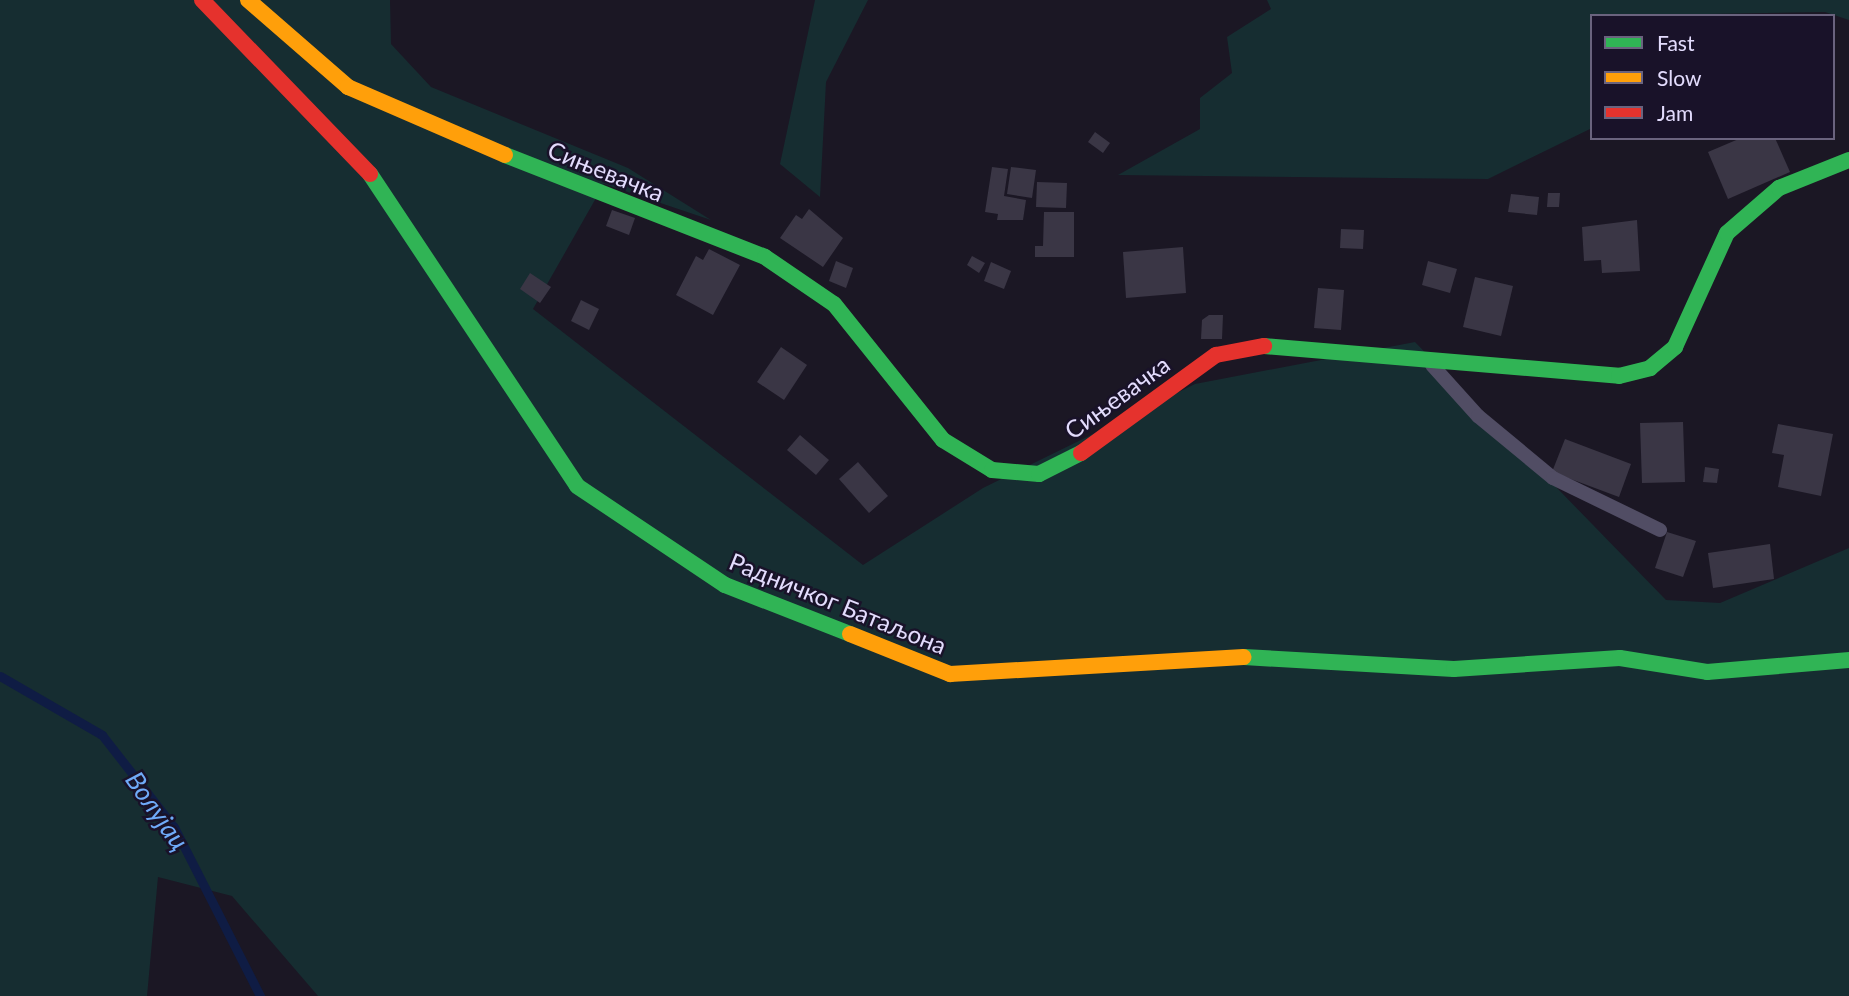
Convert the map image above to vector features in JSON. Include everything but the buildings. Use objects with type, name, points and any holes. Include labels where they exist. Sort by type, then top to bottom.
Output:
[{"type":"street","name":"Радничког Батаљона","points":[[202,0],[376,180],[475,340],[577,486],[724,585],[950,674],[1259,656],[1454,669],[1620,658],[1707,672],[1849,660]]},
{"type":"street","name":"Сињевачка","points":[[248,0],[348,88],[577,186],[765,257],[834,304],[943,440],[992,470],[1039,474],[1098,445],[1148,400],[1216,355],[1281,343],[1619,376],[1650,368],[1675,347],[1727,233],[1779,188],[1849,160]]},
{"type":"lane","points":[[1424,357],[1478,416],[1553,478],[1660,530]]},
{"type":"green space","points":[[0,0],[390,0],[391,44],[431,87],[628,168],[711,220],[604,184],[533,309],[863,565],[983,488],[1195,384],[1415,342],[1666,600],[1720,603],[1849,548],[1849,996],[318,996],[232,896],[158,877],[147,996],[0,996]]},
{"type":"green space","points":[[815,0],[868,0],[826,82],[820,197],[780,164]]},
{"type":"green space","points":[[1267,0],[1849,0],[1849,20],[1825,12],[1590,14],[1590,129],[1488,179],[1118,175],[1200,129],[1200,98],[1232,73],[1227,37],[1271,9]]},
{"type":"waterway","name":"Волујац","points":[[0,676],[102,735],[174,827],[260,996]]},
{"type":"traffic: fast","points":[[505,155],[765,257],[834,304],[943,440],[992,470],[1039,474],[1081,453]]},
{"type":"traffic: fast","points":[[1264,346],[1619,376],[1650,368],[1675,347],[1727,233],[1779,188],[1849,160]]},
{"type":"traffic: fast","points":[[370,174],[577,486],[725,585],[850,634]]},
{"type":"traffic: fast","points":[[1244,657],[1454,669],[1620,658],[1707,672],[1849,660]]},
{"type":"traffic: slow","points":[[248,0],[348,87],[505,155]]},
{"type":"traffic: slow","points":[[850,634],[950,674],[1244,657]]},
{"type":"traffic: jam","points":[[202,0],[370,174]]},
{"type":"traffic: jam","points":[[1081,453],[1216,355],[1264,346]]}]
